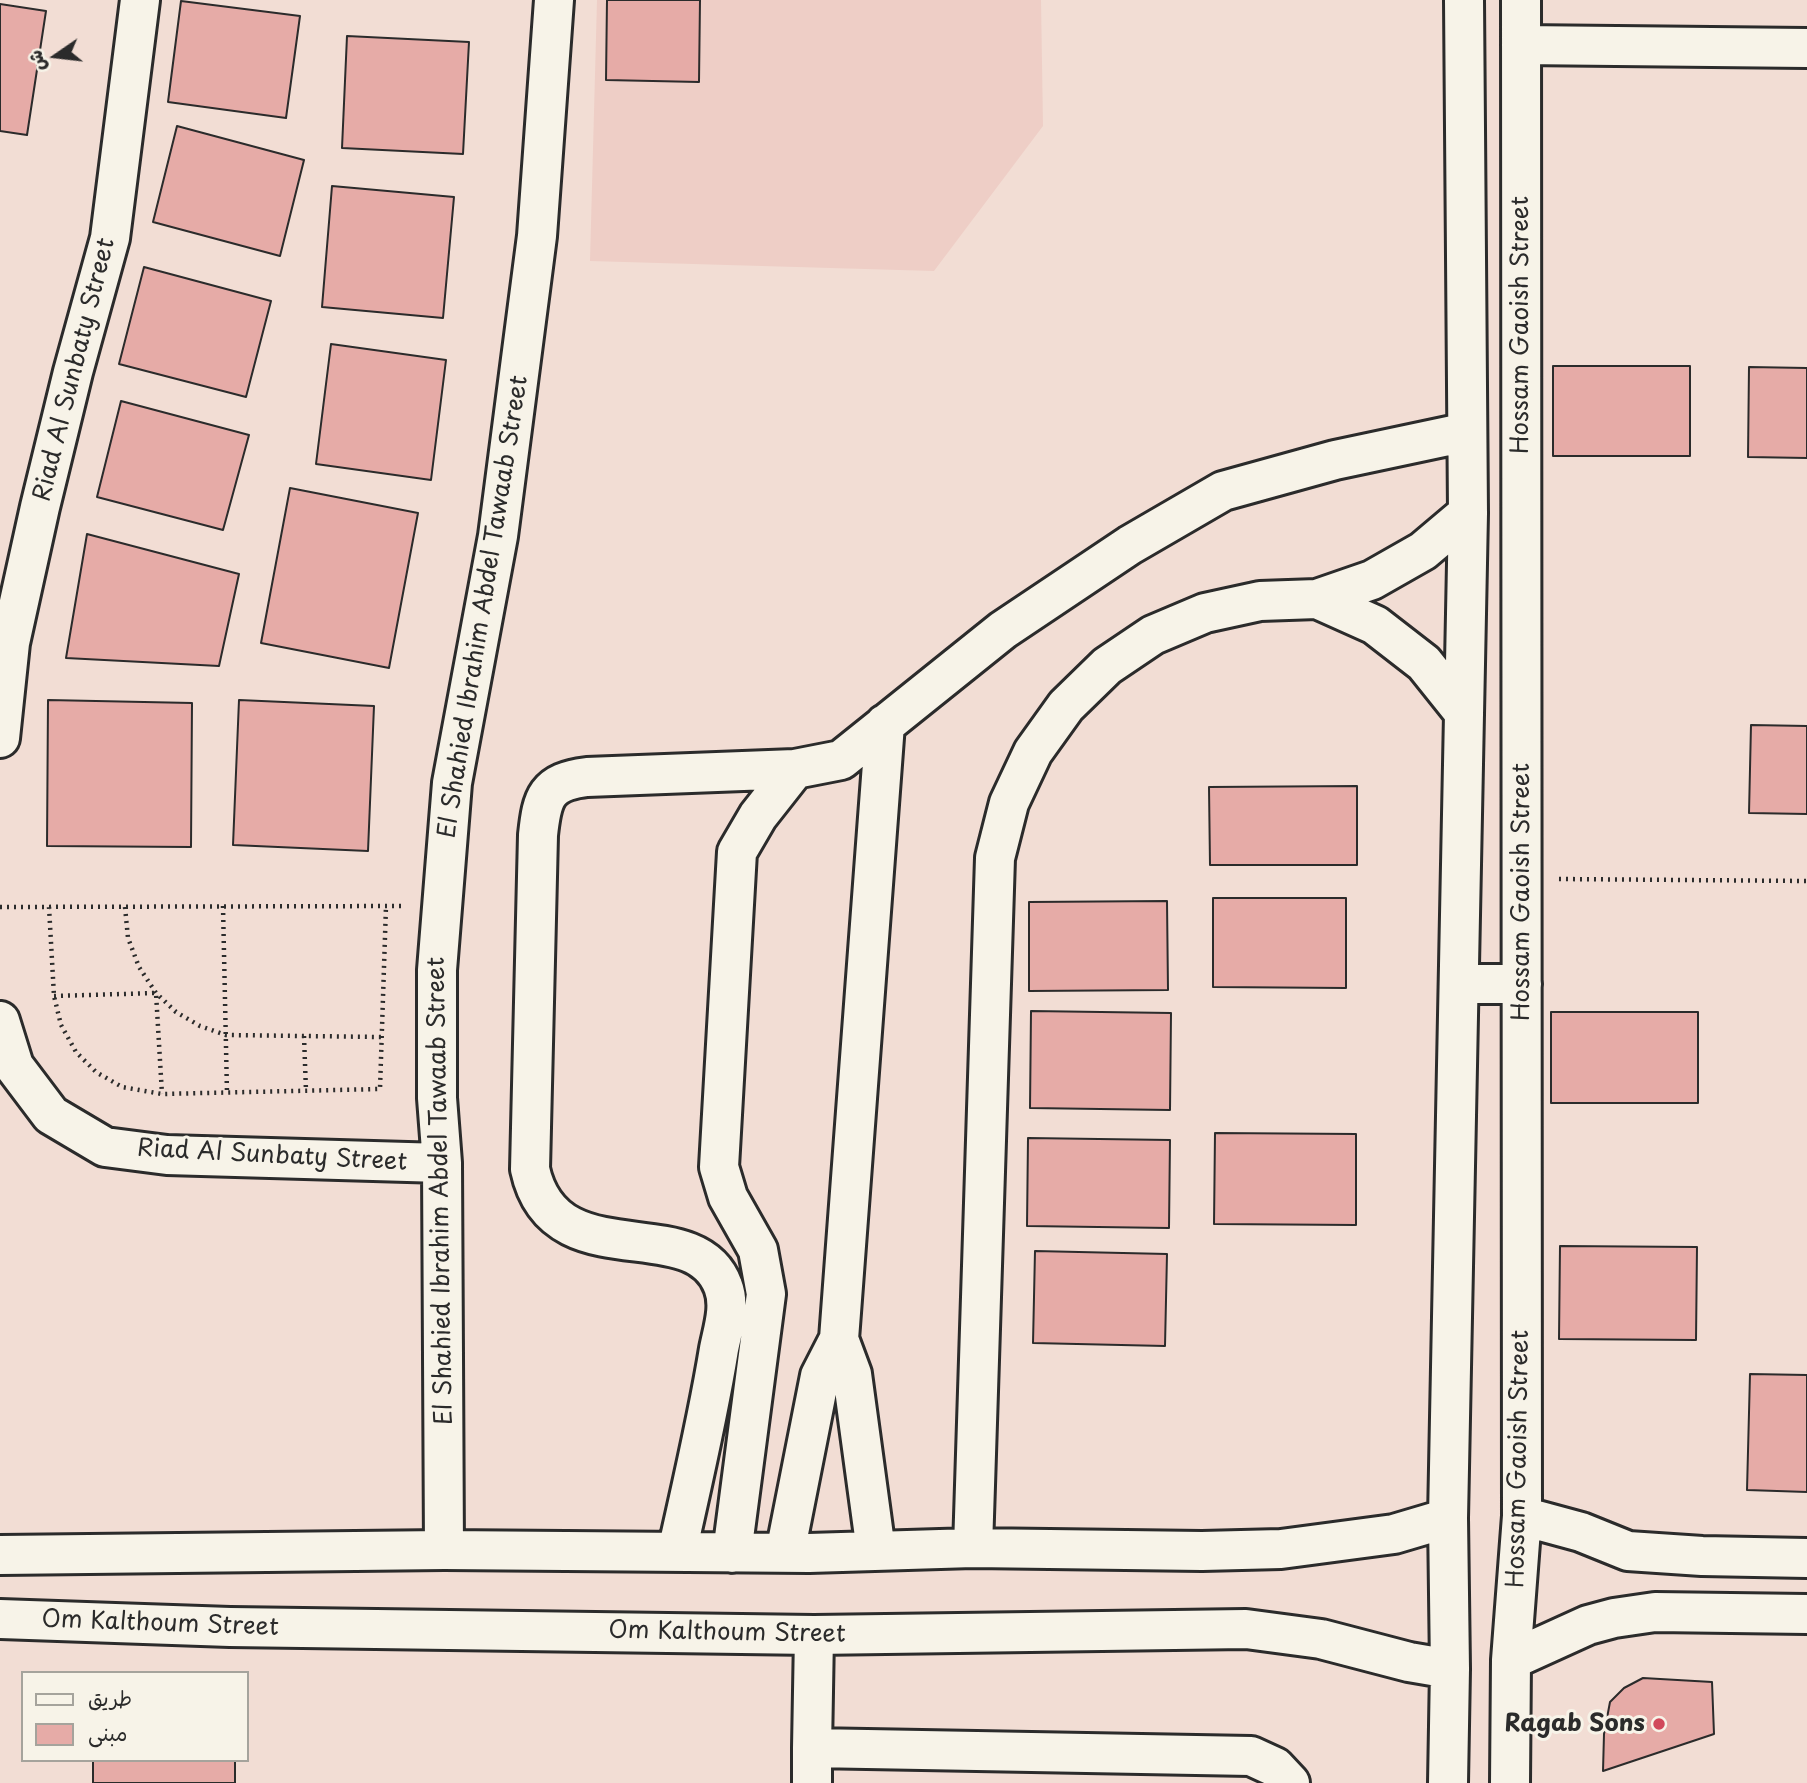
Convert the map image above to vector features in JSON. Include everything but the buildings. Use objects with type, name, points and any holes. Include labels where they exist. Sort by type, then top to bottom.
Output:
[{"type":"street","name":"Riad Al Sunbaty Street","points":[[0,738],[10,643],[40,507],[110,238],[140,0]]},
{"type":"street","name":"El Shahied Ibrahim Abdel Tawaab Street","points":[[444,1550],[442,1163],[435,1034],[442,906],[452,783],[498,536],[537,236],[554,0]]},
{"type":"street","points":[[1448,1783],[1448,1518],[1468,513],[1464,0]]},
{"type":"street","name":"Hossam Gaoish Street","points":[[1510,1783],[1511,1660],[1522,1516],[1521,0]]},
{"type":"street","points":[[1521,46],[1807,48]]},
{"type":"street","points":[[677,1552],[713,1395],[726,1316],[723,1287],[708,1262],[689,1251],[591,1235],[562,1222],[546,1207],[534,1187],[530,1169],[541,807],[550,790],[566,779],[795,769],[841,760],[1003,629],[1130,545],[1223,491],[1335,460],[1467,432]]},
{"type":"street","points":[[973,1548],[995,858],[1009,803],[1033,752],[1066,706],[1107,666],[1153,635],[1205,613],[1260,601],[1317,599],[1372,580],[1423,551],[1468,513]]},
{"type":"street","points":[[1317,599],[1375,625],[1424,663],[1464,713]]},
{"type":"street","points":[[785,1553],[820,1376],[839,1339],[885,724]]},
{"type":"street","points":[[732,1553],[766,1294],[758,1250],[728,1197],[719,1167],[737,852],[758,816],[795,769]]},
{"type":"street","points":[[1459,984],[1522,984]]},
{"type":"street","name":"Riad Al Sunbaty Street","points":[[0,1021],[13,1066],[51,1115],[105,1147],[167,1155],[442,1163]]},
{"type":"street","points":[[839,1339],[852,1374],[876,1551]]},
{"type":"street","points":[[1522,1516],[1581,1532],[1628,1551],[1702,1556],[1807,1558]]},
{"type":"street","points":[[0,1555],[444,1550],[785,1553],[973,1548],[1202,1551],[1281,1549],[1394,1534],[1448,1518]]},
{"type":"street","points":[[1511,1660],[1588,1625],[1628,1616],[1655,1612],[1807,1614]]},
{"type":"street","name":"Om Kalthoum Street","points":[[0,1619],[230,1627],[814,1635],[1247,1629],[1321,1639],[1369,1653],[1450,1669]]},
{"type":"street","points":[[814,1635],[812,1765],[1251,1755],[1275,1767],[1290,1783]]},
{"type":"path","points":[[1522,879],[1807,881]]},
{"type":"path","points":[[223,906],[227,1093]]},
{"type":"path","points":[[49,907],[54,996],[61,1025],[76,1052],[96,1072],[122,1087],[162,1094],[380,1089],[386,906]]},
{"type":"path","points":[[0,907],[442,906]]},
{"type":"path","points":[[125,907],[128,938],[139,967],[156,993],[176,1012],[200,1027],[226,1035],[382,1037]]},
{"type":"path","points":[[54,996],[156,993]]},
{"type":"path","points":[[156,993],[162,1094]]},
{"type":"path","points":[[304,1036],[306,1091]]},
{"type":"shaded area","points":[[597,0],[1041,0],[1043,126],[934,271],[590,261]]},
{"type":"place","name":"Ragab Sons","points":[[1659,1724]]}]
